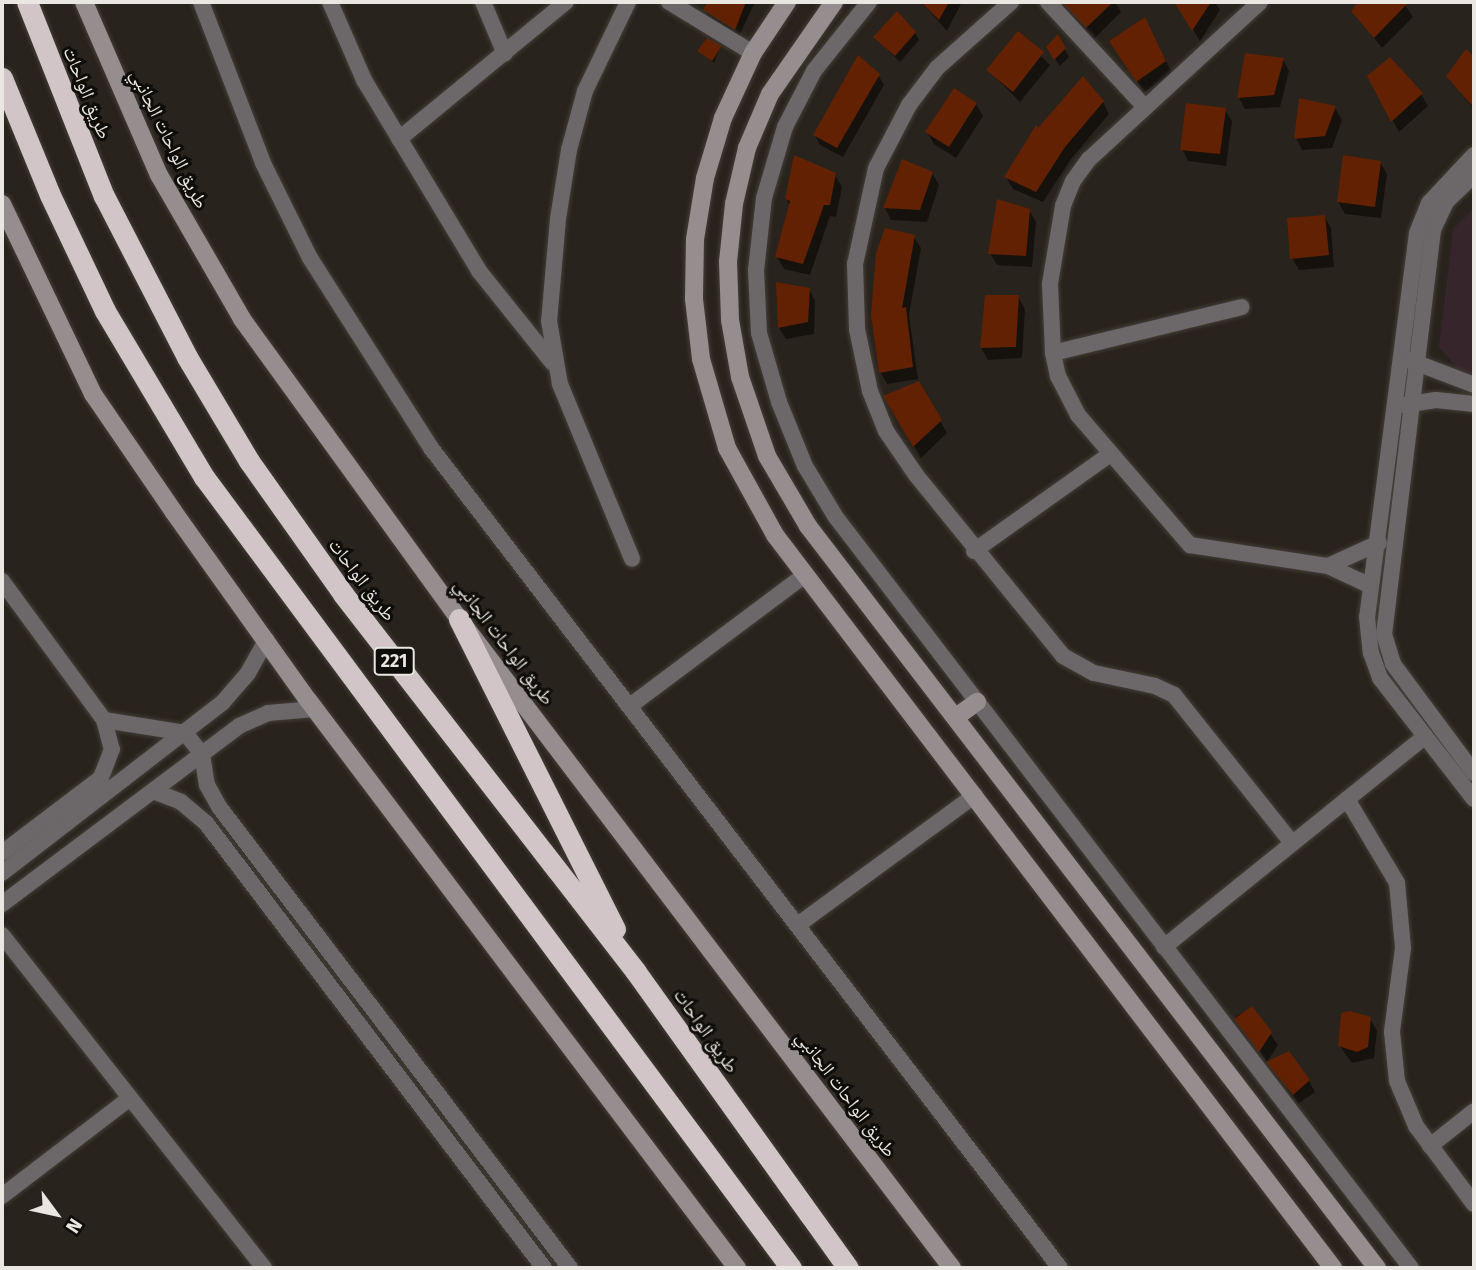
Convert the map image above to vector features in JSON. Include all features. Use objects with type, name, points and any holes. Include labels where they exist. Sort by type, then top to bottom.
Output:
[{"type":"highway","name":"طريق الواحات","points":[[27,2],[104,196],[187,357],[249,461],[343,594],[636,972],[848,1268]]},
{"type":"highway","name":"221","points":[[2,78],[88,276],[136,367],[204,477],[791,1268]]},
{"type":"highway","points":[[460,619],[636,972]]},
{"type":"street","name":"طريق الواحات الجانبي","points":[[84,2],[159,175],[242,318],[460,619],[952,1268]]},
{"type":"street","points":[[201,2],[263,163],[325,282],[432,448],[1060,1268]]},
{"type":"street","points":[[330,2],[363,80],[479,271],[554,365]]},
{"type":"street","points":[[483,2],[505,54]]},
{"type":"street","points":[[399,139],[566,2]]},
{"type":"street","points":[[628,2],[585,91],[569,150],[558,219],[549,321],[554,365],[632,559]]},
{"type":"street","points":[[669,2],[753,53]]},
{"type":"street","points":[[787,2],[753,53],[723,118],[705,178],[695,239],[696,329],[708,388],[727,448],[757,507],[805,575],[1333,1268]]},
{"type":"street","points":[[834,2],[784,68],[747,148],[734,204],[728,262],[734,349],[757,430],[793,503],[1377,1268]]},
{"type":"street","points":[[869,2],[814,71],[786,127],[764,198],[756,270],[759,333],[805,466],[835,516],[1411,1268]]},
{"type":"street","points":[[1011,2],[937,68],[890,136],[864,208],[855,264],[859,349],[886,431],[974,551],[1039,629],[1077,666],[1155,686],[1174,695],[1292,843]]},
{"type":"street","points":[[1048,2],[1145,107]]},
{"type":"street","points":[[1260,2],[1089,159],[1063,206],[1050,284],[1053,353],[1067,397],[1109,455],[1191,545],[1328,566],[1368,585]]},
{"type":"street","points":[[1474,155],[1437,192],[1422,216],[1385,618],[1387,649],[1401,677],[1474,773]]},
{"type":"street","points":[[1409,360],[1433,230],[1446,202],[1474,175]]},
{"type":"street","points":[[2,204],[93,394],[314,709],[737,1268]]},
{"type":"street","points":[[1053,353],[1241,307]]},
{"type":"street","points":[[1409,360],[1440,376],[1474,385]]},
{"type":"street","points":[[1403,405],[1436,400],[1474,404]]},
{"type":"street","points":[[1403,405],[1374,542],[1368,585],[1368,640],[1375,666],[1423,737],[1474,799]]},
{"type":"street","points":[[974,551],[1109,455]]},
{"type":"street","points":[[1328,566],[1374,542],[1393,545]]},
{"type":"street","points":[[631,705],[805,575]]},
{"type":"street","points":[[2,581],[104,720],[111,749],[101,778],[2,853]]},
{"type":"street","points":[[2,873],[223,702],[248,673],[266,640]]},
{"type":"street","points":[[223,702],[239,726]]},
{"type":"street","points":[[956,717],[977,702]]},
{"type":"street","points":[[2,904],[239,726],[268,712],[314,709]]},
{"type":"street","points":[[104,720],[185,733],[201,754],[207,785],[220,808],[570,1268]]},
{"type":"street","points":[[1164,947],[1423,737]]},
{"type":"street","points":[[153,791],[181,802],[206,823],[544,1268]]},
{"type":"street","points":[[799,924],[975,795]]},
{"type":"street","points":[[1347,799],[1387,859],[1397,883],[1404,948],[1393,1057],[1405,1105],[1430,1146],[1473,1201]]},
{"type":"street","points":[[2,935],[264,1268]]},
{"type":"street","points":[[383,1055],[399,1043]]},
{"type":"street","points":[[2,1196],[130,1098]]},
{"type":"street","points":[[1430,1146],[1474,1111]]},
{"type":"shaded area","points":[[1474,208],[1474,375],[1461,373],[1439,347],[1453,229]]},
{"type":"building","points":[[707,2],[746,2],[735,30],[703,10]]},
{"type":"building","points":[[921,2],[949,2],[939,20]]},
{"type":"building","points":[[1062,2],[1113,2],[1086,28]]},
{"type":"building","points":[[1174,2],[1211,2],[1192,31]]},
{"type":"building","points":[[1358,2],[1409,2],[1374,38],[1351,11]]},
{"type":"building","points":[[897,11],[916,32],[895,56],[873,37]]},
{"type":"building","points":[[1145,17],[1166,61],[1136,82],[1109,41]]},
{"type":"building","points":[[1018,31],[1044,52],[1013,92],[986,70]]},
{"type":"building","points":[[1058,34],[1066,48],[1054,60],[1046,47]]},
{"type":"building","points":[[707,38],[722,46],[712,61],[697,51]]},
{"type":"building","points":[[1466,49],[1474,57],[1474,108],[1446,76]]},
{"type":"building","points":[[1245,53],[1284,58],[1274,95],[1237,98]]},
{"type":"building","points":[[858,55],[880,74],[837,148],[813,135]]},
{"type":"building","points":[[1390,57],[1423,93],[1391,122],[1367,76]]},
{"type":"building","points":[[1083,76],[1104,101],[1065,147],[1036,192],[1004,177],[1036,125],[1038,128]]},
{"type":"building","points":[[954,88],[977,103],[949,147],[925,132]]},
{"type":"building","points":[[1299,98],[1336,106],[1325,136],[1294,139]]},
{"type":"building","points":[[1186,103],[1226,108],[1220,154],[1180,150]]},
{"type":"building","points":[[794,155],[836,173],[830,205],[824,205],[803,264],[775,257],[790,201],[785,199]]},
{"type":"building","points":[[1343,155],[1381,161],[1375,207],[1337,202]]},
{"type":"building","points":[[902,159],[933,172],[920,210],[883,208]]},
{"type":"building","points":[[997,199],[1030,209],[1026,256],[988,254]]},
{"type":"building","points":[[1325,215],[1329,255],[1290,259],[1287,218]]},
{"type":"building","points":[[885,228],[915,235],[902,308],[906,307],[913,367],[879,373],[871,315],[876,253]]},
{"type":"building","points":[[776,282],[810,288],[808,322],[778,328]]},
{"type":"building","points":[[985,295],[1019,295],[1016,347],[980,348]]},
{"type":"building","points":[[919,381],[942,420],[913,447],[883,396]]},
{"type":"building","points":[[1252,1006],[1272,1032],[1259,1052],[1234,1019]]},
{"type":"building","points":[[1350,1011],[1371,1017],[1368,1047],[1357,1052],[1338,1046],[1341,1013]]},
{"type":"building","points":[[1289,1051],[1310,1080],[1293,1095],[1266,1062]]}]
